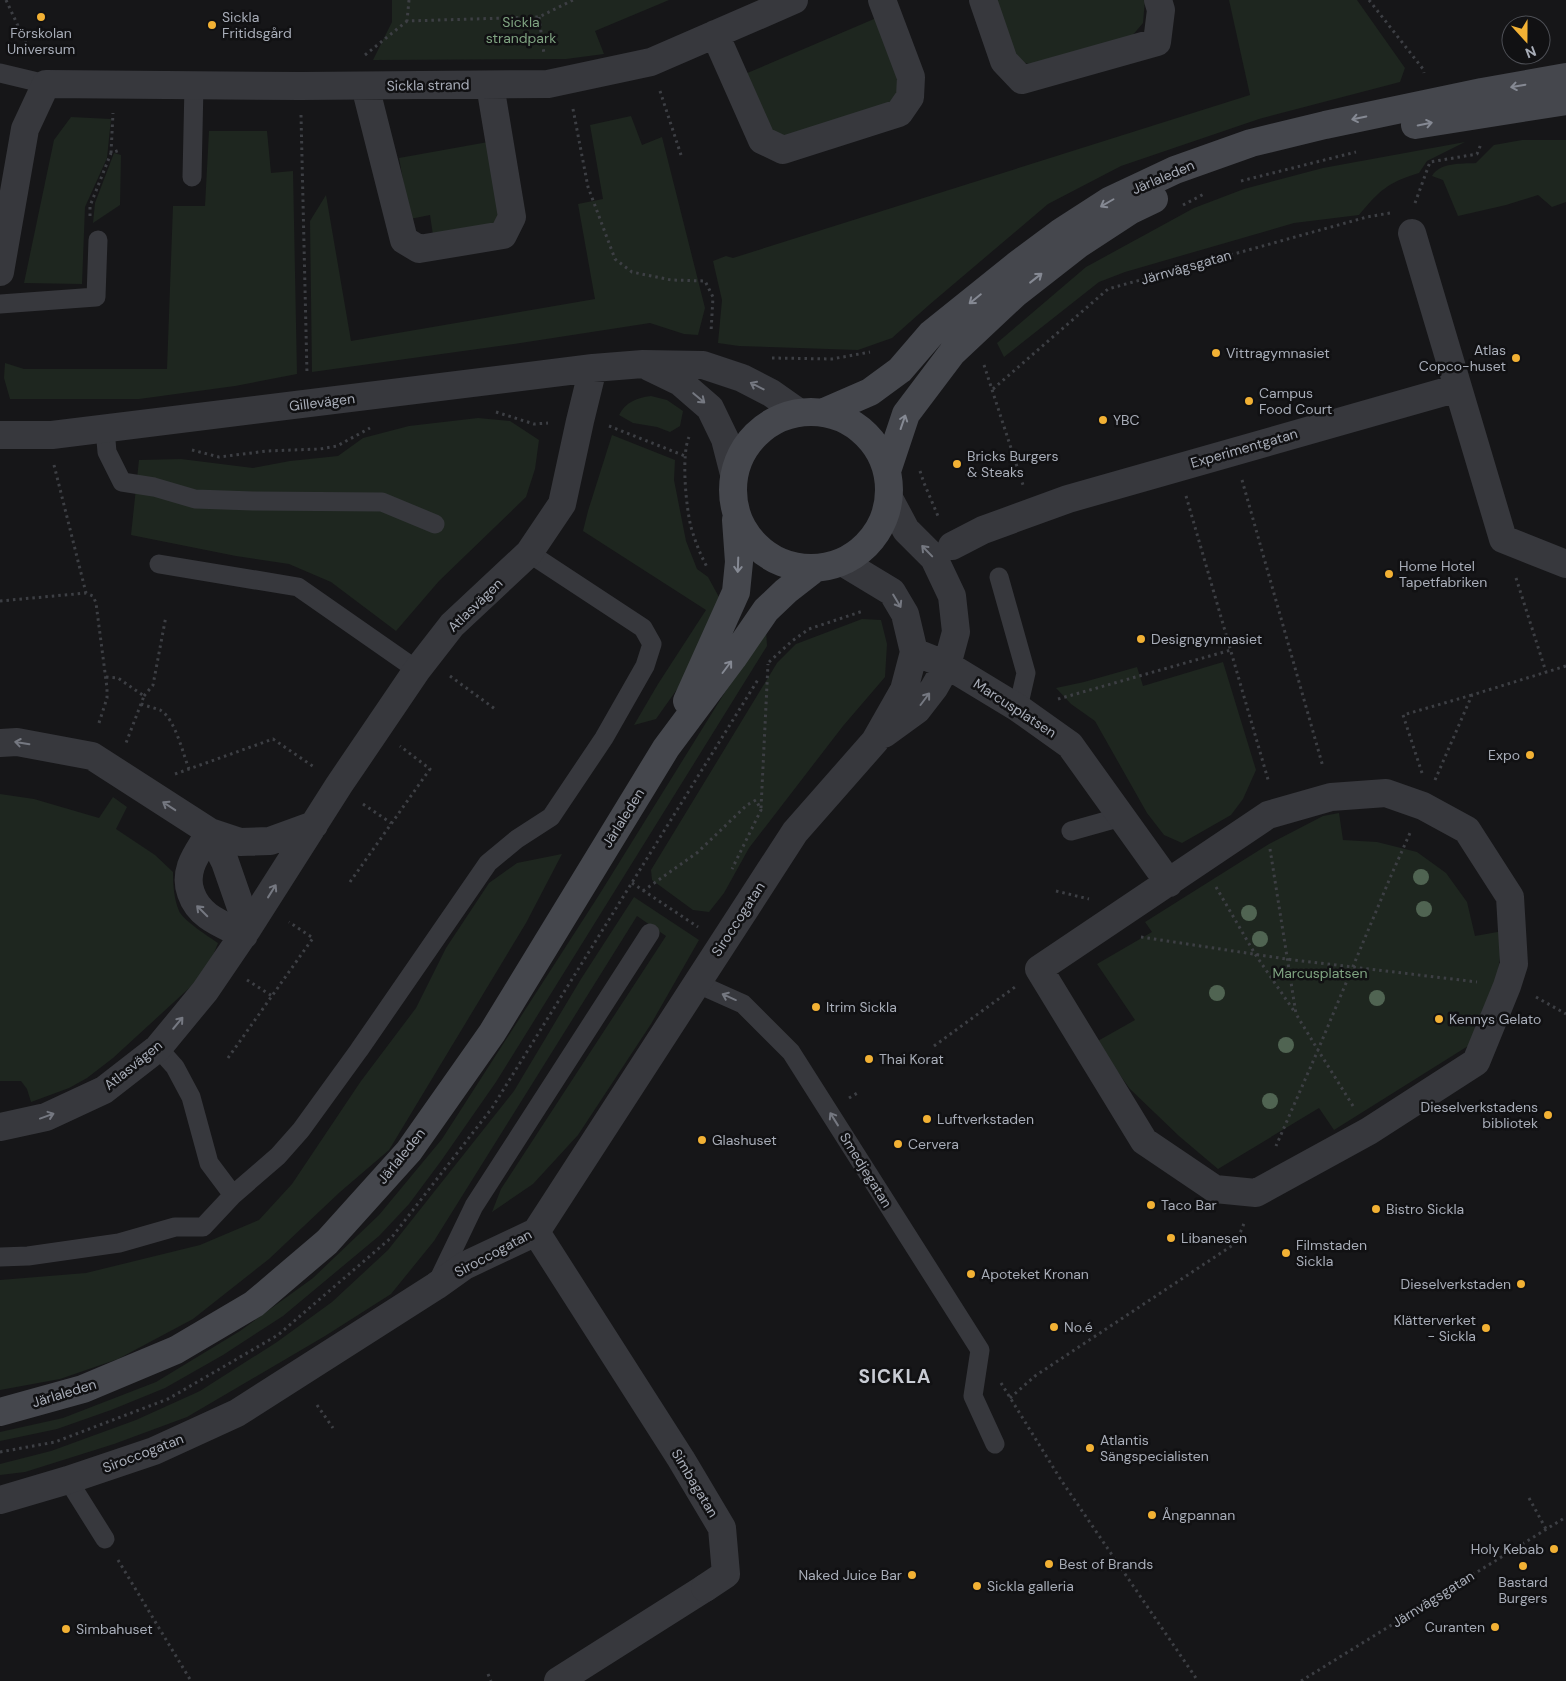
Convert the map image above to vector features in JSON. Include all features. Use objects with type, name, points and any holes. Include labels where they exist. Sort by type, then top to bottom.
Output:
[{"type":"main road","name":"Järlaleden","points":[[824,412],[870,392],[900,370],[931,334],[1061,232],[1109,201],[1175,170],[1250,143],[1380,114],[1566,77]]},
{"type":"main road","name":"Järlaleden","points":[[888,468],[906,414],[952,352],[1015,294],[1079,244],[1132,210],[1188,181],[1273,156],[1452,118],[1566,101]]},
{"type":"main road","points":[[798,412],[824,412],[852,422],[874,442],[888,468],[890,500],[882,526],[866,548],[844,562],[813,570],[780,564],[753,544],[736,516],[732,495],[734,474],[742,452],[756,433],[776,420],[798,412]]},
{"type":"main road","name":"Järlaleden","points":[[666,748],[736,592],[739,562],[736,516]]},
{"type":"main road","name":"Järlaleden","points":[[0,1412],[83,1390],[176,1350],[254,1304],[327,1242],[409,1151],[492,1033],[666,748],[734,658],[766,610],[786,591],[813,570]]},
{"type":"street","name":"Sickla strand","points":[[46,84],[301,86],[548,84],[651,62],[794,0]]},
{"type":"street","points":[[716,34],[762,140],[783,150],[899,113],[910,97],[912,77],[882,0]]},
{"type":"street","points":[[983,0],[1004,61],[1022,80],[1157,42],[1161,10],[1158,0]]},
{"type":"street","points":[[0,272],[25,129],[46,84]]},
{"type":"street","points":[[365,86],[404,240],[419,250],[503,235],[512,217],[490,85]]},
{"type":"street","points":[[1406,218],[1503,539],[1566,564]]},
{"type":"street","points":[[643,364],[680,382],[710,408],[725,438],[734,474]]},
{"type":"street","name":"Gillevägen","points":[[0,435],[52,435],[593,368],[643,364],[703,365],[749,382],[772,393],[798,412]]},
{"type":"street","name":"Atlasvägen","points":[[0,1126],[46,1118],[104,1090],[158,1048],[205,991],[246,932],[339,785],[417,670],[452,626],[530,553],[562,504],[593,368]]},
{"type":"street","name":"Experimentgatan","points":[[952,546],[983,530],[1095,491],[1458,388]]},
{"type":"street","name":"Siroccogatan","points":[[0,1500],[68,1480],[154,1451],[237,1413],[436,1286],[464,1266],[536,1232],[795,832],[875,741],[916,710],[934,688],[947,665],[956,632],[952,596],[934,558],[906,530],[890,500]]},
{"type":"street","name":"Siroccogatan","points":[[844,562],[892,592],[905,614],[914,652],[904,690],[875,741]]},
{"type":"street","name":"Marcusplatsen","points":[[914,652],[947,665],[1018,708],[1070,744],[1169,883]]},
{"type":"street","points":[[0,743],[17,742],[92,756],[210,832],[240,842],[270,841],[314,825]]},
{"type":"street","points":[[1386,793],[1426,800],[1467,830],[1510,897],[1514,964],[1476,1062],[1369,1131],[1256,1193],[1215,1189],[1144,1141],[1039,969],[1268,815],[1331,797],[1386,793]]},
{"type":"street","points":[[210,832],[225,862],[246,932]]},
{"type":"street","points":[[210,832],[191,866],[188,877],[189,888],[198,908],[206,916],[246,932]]},
{"type":"street","name":"Simbagatan","points":[[536,1232],[681,1459],[722,1528],[726,1574],[558,1681]]},
{"type":"lane","name":"Sickla strand","points":[[0,73],[46,84]]},
{"type":"lane","points":[[192,177],[194,85]]},
{"type":"lane","points":[[0,304],[96,297],[98,240]]},
{"type":"lane","points":[[105,429],[107,452],[122,482],[154,487],[195,499],[382,502],[434,524]]},
{"type":"lane","points":[[0,1257],[28,1256],[119,1242],[175,1228],[203,1227],[233,1195],[278,1156],[301,1130],[359,1050],[488,863],[517,839],[552,817],[604,738],[645,666],[652,644],[643,628],[530,553]]},
{"type":"lane","points":[[159,564],[298,587],[417,670]]},
{"type":"lane","points":[[999,577],[1026,673],[1018,708]]},
{"type":"lane","points":[[1071,831],[1121,817]]},
{"type":"lane","points":[[436,1286],[474,1206],[650,933]]},
{"type":"lane","name":"Smedjegatan","points":[[696,983],[743,1004],[791,1052],[980,1350]]},
{"type":"lane","points":[[158,1048],[175,1067],[191,1097],[209,1163],[233,1195]]},
{"type":"lane","points":[[980,1350],[973,1396],[995,1444]]},
{"type":"lane","points":[[68,1480],[105,1539]]},
{"type":"path","points":[[6,0],[46,84]]},
{"type":"path","points":[[407,21],[409,0]]},
{"type":"path","points":[[363,57],[407,21],[539,17],[573,0]]},
{"type":"path","points":[[1369,0],[1423,70],[1426,79]]},
{"type":"path","points":[[539,17],[544,55]]},
{"type":"path","points":[[651,62],[681,155]]},
{"type":"path","points":[[567,80],[588,187],[615,259],[632,272],[671,280],[705,281],[713,297],[711,332]]},
{"type":"path","points":[[98,240],[90,226],[90,206],[111,152],[114,84]]},
{"type":"path","points":[[301,86],[307,377]]},
{"type":"path","points":[[1406,218],[1430,162],[1477,154],[1483,140]]},
{"type":"path","points":[[111,152],[120,150]]},
{"type":"path","points":[[1236,182],[1359,151]]},
{"type":"path","points":[[1176,209],[1209,192]]},
{"type":"path","name":"Järnvägsgatan","points":[[992,389],[1108,289],[1367,217],[1406,218]]},
{"type":"path","points":[[983,363],[1032,512]]},
{"type":"path","points":[[494,411],[534,424],[580,421],[614,426],[685,456]]},
{"type":"path","points":[[184,448],[220,456],[267,451],[320,449],[337,446],[376,426]]},
{"type":"path","points":[[1234,451],[1331,797]]},
{"type":"path","points":[[52,458],[86,593]]},
{"type":"path","points":[[919,465],[931,503],[952,546]]},
{"type":"path","points":[[1503,539],[1546,672]]},
{"type":"path","points":[[0,1452],[55,1442],[168,1399],[278,1335],[392,1237],[492,1108],[768,664],[792,641],[809,629],[869,609],[892,592]]},
{"type":"path","points":[[0,601],[86,593],[93,596],[96,603],[107,698],[95,734]]},
{"type":"path","points":[[125,746],[144,696],[153,686],[166,616]]},
{"type":"path","points":[[1055,700],[1231,650]]},
{"type":"path","points":[[732,871],[761,810],[768,664]]},
{"type":"path","points":[[1426,800],[1403,715],[1566,666]]},
{"type":"path","points":[[448,674],[495,709]]},
{"type":"path","points":[[106,677],[118,678],[144,696]]},
{"type":"path","points":[[1369,1131],[1318,1050],[1354,968],[1390,878],[1472,695]]},
{"type":"path","points":[[141,704],[160,711],[167,717],[173,727],[189,769]]},
{"type":"path","points":[[175,774],[273,739],[315,768]]},
{"type":"path","points":[[350,882],[430,769],[398,744]]},
{"type":"path","points":[[358,800],[392,823]]},
{"type":"path","points":[[643,891],[698,852],[747,805],[756,800],[761,810]]},
{"type":"path","points":[[1204,859],[1216,887],[1255,954],[1296,1014]]},
{"type":"path","points":[[632,883],[704,931]]},
{"type":"path","points":[[228,1058],[313,938],[288,921]]},
{"type":"path","points":[[1140,937],[1354,968],[1480,982]]},
{"type":"path","points":[[934,1046],[1039,969]]},
{"type":"path","points":[[240,976],[272,996]]},
{"type":"path","points":[[1010,1398],[1035,1376],[1236,1242],[1256,1193]]},
{"type":"path","points":[[980,1350],[1061,1480],[1198,1681]]},
{"type":"path","points":[[317,1405],[333,1428]]},
{"type":"path","points":[[1529,1498],[1546,1529]]},
{"type":"path","name":"Järnvägsgatan","points":[[1301,1681],[1566,1517]]},
{"type":"path","points":[[105,1539],[191,1681]]},
{"type":"path","points":[[488,1674],[491,1681]]},
{"type":"green space","name":"Sickla strandpark","points":[[392,0],[669,0],[595,31],[604,54],[566,59],[373,60],[392,22]]},
{"type":"green space","points":[[999,0],[1145,0],[1143,23],[1131,37],[1031,65],[1020,61],[1013,54],[992,2]]},
{"type":"green space","points":[[1229,0],[1357,0],[1405,68],[1400,82],[1259,119],[1121,166],[1048,204],[892,338],[858,350],[739,346],[718,343],[722,300],[713,261],[726,256],[733,258],[1250,95]]},
{"type":"green space","points":[[881,16],[902,84],[892,104],[790,140],[771,133],[745,74]]},
{"type":"green space","points":[[631,116],[642,145],[662,137],[705,308],[698,335],[684,334],[650,323],[312,372],[310,221],[326,195],[351,341],[595,299],[578,204],[603,199],[590,125]]},
{"type":"green space","points":[[71,117],[111,119],[107,158],[85,207],[82,284],[24,283],[54,140]]},
{"type":"green space","points":[[209,131],[267,131],[271,173],[293,171],[297,374],[235,386],[139,399],[10,399],[4,378],[5,363],[24,369],[167,369],[173,206],[205,206]]},
{"type":"green space","points":[[1522,140],[1566,140],[1566,202],[1552,207],[1538,195],[1506,205],[1458,216],[1443,180],[1432,176],[1436,171],[1445,166],[1476,163],[1494,145]]},
{"type":"green space","points":[[488,142],[503,223],[433,235],[430,215],[410,219],[399,158]]},
{"type":"green space","points":[[1465,142],[1427,161],[1419,173],[1399,180],[1385,188],[1359,215],[1294,223],[1125,272],[1099,282],[1004,357],[997,343],[1086,267],[1194,208],[1244,189],[1323,168]]},
{"type":"green space","points":[[114,153],[121,155],[120,205],[93,223],[95,203]]},
{"type":"green space","points":[[651,396],[667,400],[683,411],[680,426],[670,432],[657,427],[633,423],[619,415],[632,401]]},
{"type":"green space","points":[[478,418],[510,421],[539,440],[535,469],[526,497],[439,581],[396,631],[331,582],[289,564],[236,556],[131,535],[139,460],[181,459],[253,468],[290,461],[338,456],[363,438],[409,426]]},
{"type":"green space","points":[[612,435],[675,460],[674,480],[686,541],[697,569],[708,577],[720,599],[697,661],[656,719],[634,725],[706,610],[583,531]]},
{"type":"green space","points":[[862,619],[881,620],[887,644],[885,677],[843,726],[749,848],[724,893],[709,912],[693,910],[652,880],[651,870],[777,663],[796,644]]},
{"type":"green space","points":[[766,630],[767,646],[496,1082],[409,1204],[379,1236],[283,1316],[223,1355],[165,1388],[57,1429],[0,1441],[0,1432],[63,1418],[156,1382],[240,1331],[313,1278],[379,1215],[442,1139]]},
{"type":"green space","points":[[1223,662],[1256,770],[1243,799],[1231,815],[1182,843],[1164,835],[1147,813],[1095,721],[1071,704],[1056,688],[1137,667],[1143,686]]},
{"type":"green space","points":[[0,794],[34,799],[99,818],[113,797],[127,807],[116,829],[155,855],[173,872],[174,892],[181,915],[218,943],[212,958],[198,980],[113,1058],[87,1078],[69,1088],[31,1102],[27,1089],[21,1081],[0,1081]]},
{"type":"green space","name":"Marcusplatsen","points":[[1339,813],[1343,840],[1377,842],[1417,852],[1446,873],[1467,902],[1475,936],[1503,931],[1498,973],[1476,1041],[1334,1130],[1319,1108],[1218,1169],[1179,1136],[1130,1089],[1096,1042],[1135,1020],[1097,964],[1152,932],[1145,922],[1269,844],[1323,816]]},
{"type":"green space","points":[[562,854],[526,923],[389,1150],[340,1192],[269,1259],[193,1319],[118,1359],[60,1379],[0,1390],[0,1280],[86,1273],[200,1245],[259,1220],[292,1184],[361,1081],[416,1008],[446,948],[489,883],[517,863]]},
{"type":"green space","points":[[634,897],[699,940],[651,1024],[578,1135],[533,1184],[492,1212],[501,1189],[666,936],[637,916],[434,1241],[391,1294],[325,1336],[187,1417],[114,1444],[25,1472],[0,1475],[0,1464],[51,1451],[136,1420],[200,1391],[277,1342],[332,1302],[388,1250],[514,1091],[581,979]]},
{"type":"place","name":"Förskolan Universum","points":[[41,17]]},
{"type":"place","name":"Sickla Fritidsgård","points":[[212,25]]},
{"type":"place","name":"Vittragymnasiet","points":[[1216,353]]},
{"type":"place","name":"Atlas Copco-huset","points":[[1516,358]]},
{"type":"place","name":"Campus Food Court","points":[[1249,401]]},
{"type":"place","name":"YBC","points":[[1103,420]]},
{"type":"place","name":"Bricks Burgers & Steaks","points":[[957,464]]},
{"type":"place","name":"Home Hotel Tapetfabriken","points":[[1389,574]]},
{"type":"place","name":"Designgymnasiet","points":[[1141,639]]},
{"type":"place","name":"Expo","points":[[1530,755]]},
{"type":"place","name":"Itrim Sickla","points":[[816,1007]]},
{"type":"place","name":"Kennys Gelato","points":[[1439,1019]]},
{"type":"place","name":"Thai Korat","points":[[869,1059]]},
{"type":"place","name":"Dieselverkstadens bibliotek","points":[[1548,1115]]},
{"type":"place","name":"Luftverkstaden","points":[[927,1119]]},
{"type":"place","name":"Glashuset","points":[[702,1140]]},
{"type":"place","name":"Cervera","points":[[898,1144]]},
{"type":"place","name":"Taco Bar","points":[[1151,1205]]},
{"type":"place","name":"Bistro Sickla","points":[[1376,1209]]},
{"type":"place","name":"Libanesen","points":[[1171,1238]]},
{"type":"place","name":"Filmstaden Sickla","points":[[1286,1253]]},
{"type":"place","name":"Apoteket Kronan","points":[[971,1274]]},
{"type":"place","name":"Dieselverkstaden","points":[[1521,1284]]},
{"type":"place","name":"No.é","points":[[1054,1327]]},
{"type":"place","name":"Klätterverket - Sickla","points":[[1486,1328]]},
{"type":"place","name":"Atlantis Sängspecialisten","points":[[1090,1448]]},
{"type":"place","name":"Ångpannan","points":[[1152,1515]]},
{"type":"place","name":"Holy Kebab","points":[[1554,1549]]},
{"type":"place","name":"Best of Brands","points":[[1049,1564]]},
{"type":"place","name":"Bastard Burgers","points":[[1523,1566]]},
{"type":"place","name":"Naked Juice Bar","points":[[912,1575]]},
{"type":"place","name":"Sickla galleria","points":[[977,1586]]},
{"type":"place","name":"Curanten","points":[[1495,1627]]},
{"type":"place","name":"Simbahuset","points":[[66,1629]]},
{"type":"district","name":"SICKLA","points":[[895,1376]]}]
